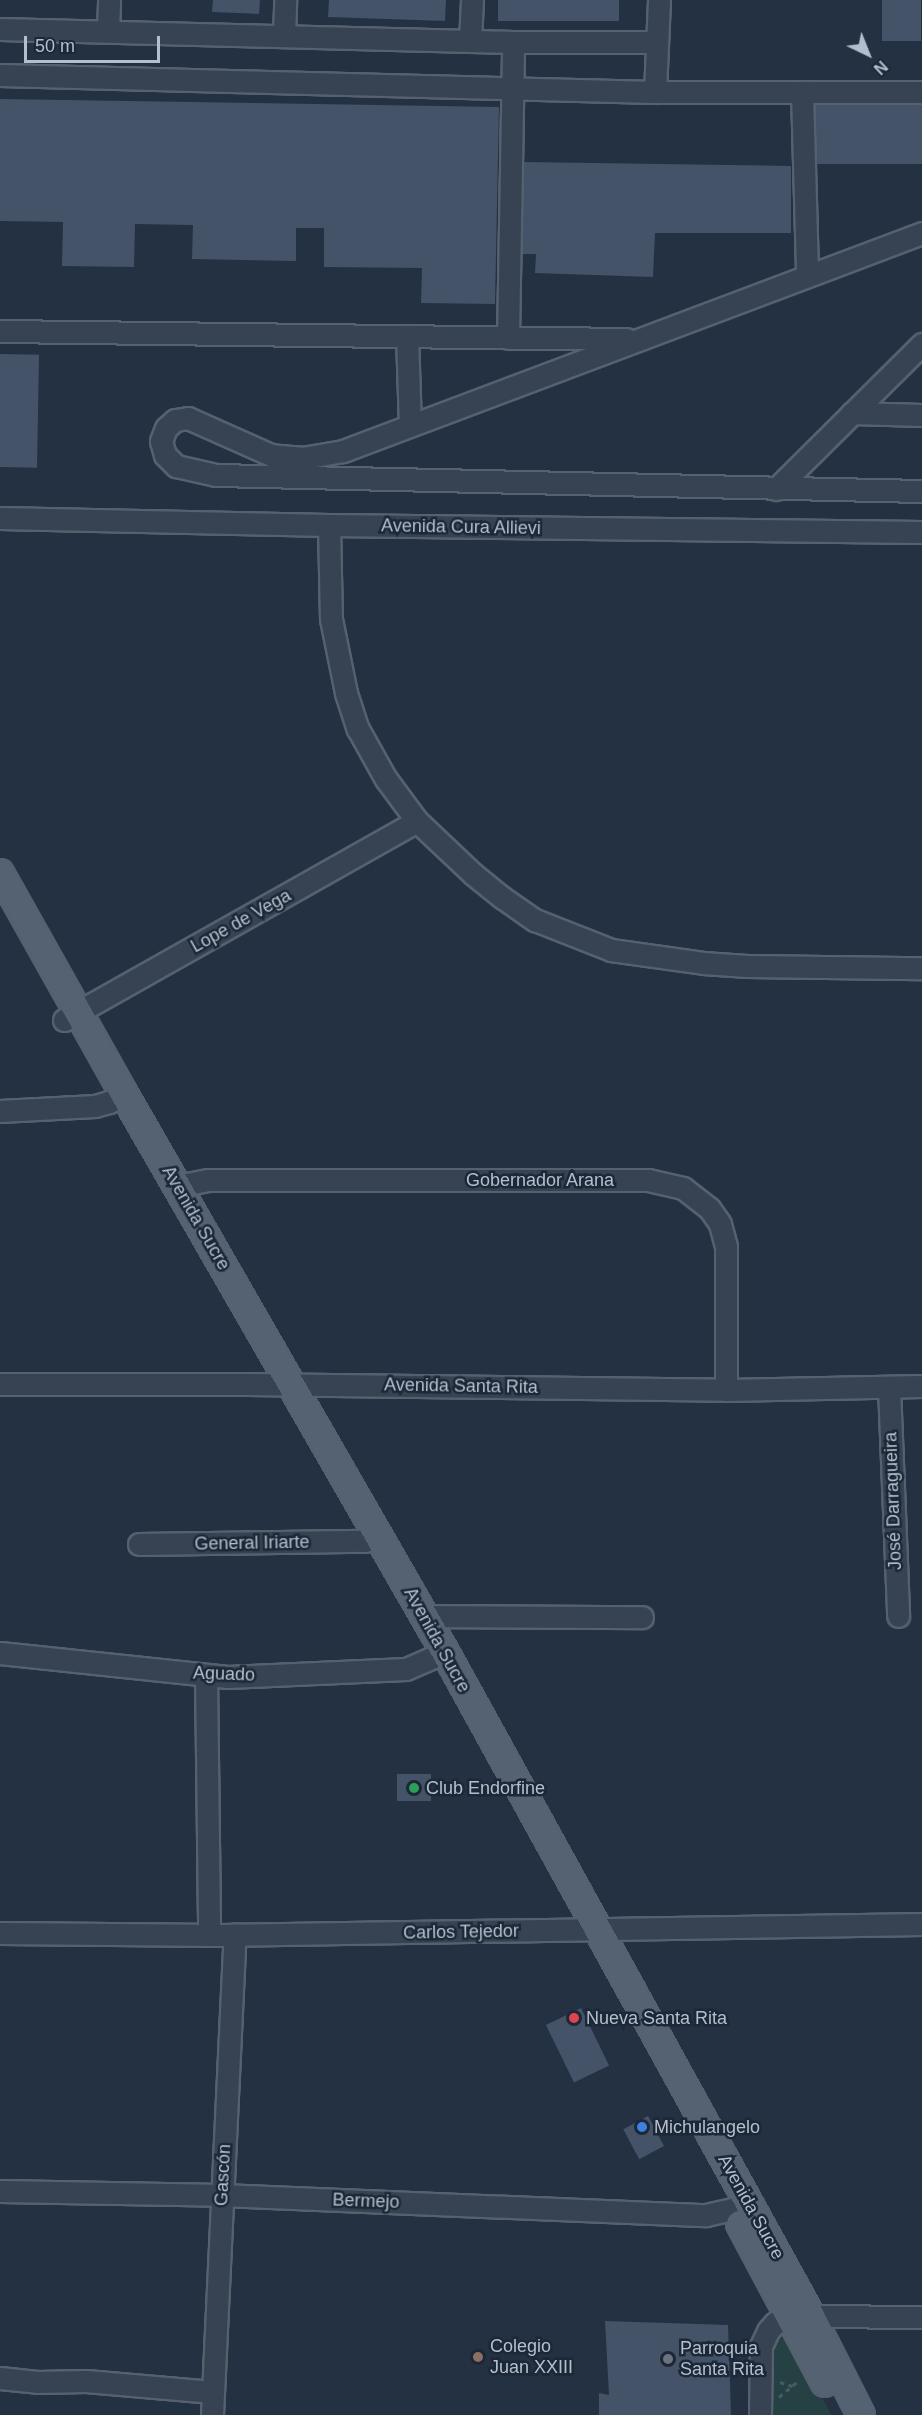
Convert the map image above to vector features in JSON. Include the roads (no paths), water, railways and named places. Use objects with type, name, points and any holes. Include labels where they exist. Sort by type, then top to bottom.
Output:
[{"type":"main road","name":"Avenida Sucre","points":[[0,873],[71,1016],[116,1098],[284,1384],[438,1656],[801,2317],[816,2365],[841,2415]]},
{"type":"main road","name":"Avenida Sucre","points":[[0,905],[71,1016]]},
{"type":"main road","name":"Avenida Sucre","points":[[116,1098],[177,1186],[284,1384]]},
{"type":"main road","name":"Avenida Sucre","points":[[371,1537],[424,1616],[438,1656]]},
{"type":"main road","name":"Avenida Sucre","points":[[587,1929],[732,2209],[861,2415]]},
{"type":"street","points":[[108,32],[109,0]]},
{"type":"street","points":[[284,36],[285,0]]},
{"type":"street","points":[[470,41],[472,0]]},
{"type":"street","points":[[655,92],[659,0]]},
{"type":"street","points":[[0,29],[513,42],[657,42]]},
{"type":"street","points":[[508,338],[513,42]]},
{"type":"street","points":[[0,75],[655,92],[922,92]]},
{"type":"street","points":[[802,92],[807,276]]},
{"type":"street","points":[[922,233],[343,451],[304,458],[271,455],[188,418],[175,420],[166,428],[161,441],[165,455],[176,466],[216,475],[776,489],[922,490]]},
{"type":"street","points":[[0,331],[639,339]]},
{"type":"street","points":[[407,336],[410,425]]},
{"type":"street","points":[[776,489],[922,344]]},
{"type":"street","points":[[852,413],[922,415]]},
{"type":"street","name":"Avenida Cura Allievi","points":[[0,518],[329,525],[922,532]]},
{"type":"street","points":[[329,525],[331,619],[346,693],[369,751],[417,821],[473,874],[527,914],[569,935],[611,950],[703,963],[747,966],[922,968]]},
{"type":"street","name":"Lope de Vega","points":[[71,1016],[417,821]]},
{"type":"street","points":[[0,1111],[95,1106],[116,1098]]},
{"type":"street","name":"Gobernador Arana","points":[[177,1186],[208,1180],[648,1180],[683,1188],[709,1208],[720,1224],[726,1246],[726,1390]]},
{"type":"street","name":"Avenida Santa Rita","points":[[0,1384],[284,1384],[726,1390],[922,1386]]},
{"type":"street","name":"José Darragueira","points":[[889,1387],[898,1616]]},
{"type":"street","name":"General Iriarte","points":[[139,1544],[371,1537]]},
{"type":"street","points":[[424,1616],[642,1617]]},
{"type":"street","name":"Aguado","points":[[0,1653],[66,1658],[206,1676],[406,1669],[438,1656]]},
{"type":"street","points":[[206,1676],[209,1935]]},
{"type":"street","name":"Carlos Tejedor","points":[[0,1934],[235,1935],[922,1924]]},
{"type":"street","name":"Gascón","points":[[212,2415],[235,1935]]},
{"type":"street","name":"Bermejo","points":[[0,2191],[222,2196],[706,2215],[732,2209]]},
{"type":"street","points":[[760,2415],[761,2346],[768,2331],[775,2323],[801,2317],[922,2317]]},
{"type":"street","points":[[0,2378],[36,2382],[86,2381],[213,2392]]},
{"type":"place","name":"Club Endorfine","points":[[414,1788]]},
{"type":"place","name":"Nueva Santa Rita","points":[[574,2018]]},
{"type":"place","name":"Michulangelo","points":[[642,2127]]},
{"type":"place","name":"Colegio Juan XXIII","points":[[478,2357]]},
{"type":"place","name":"Parroquia Santa Rita","points":[[668,2359]]}]
